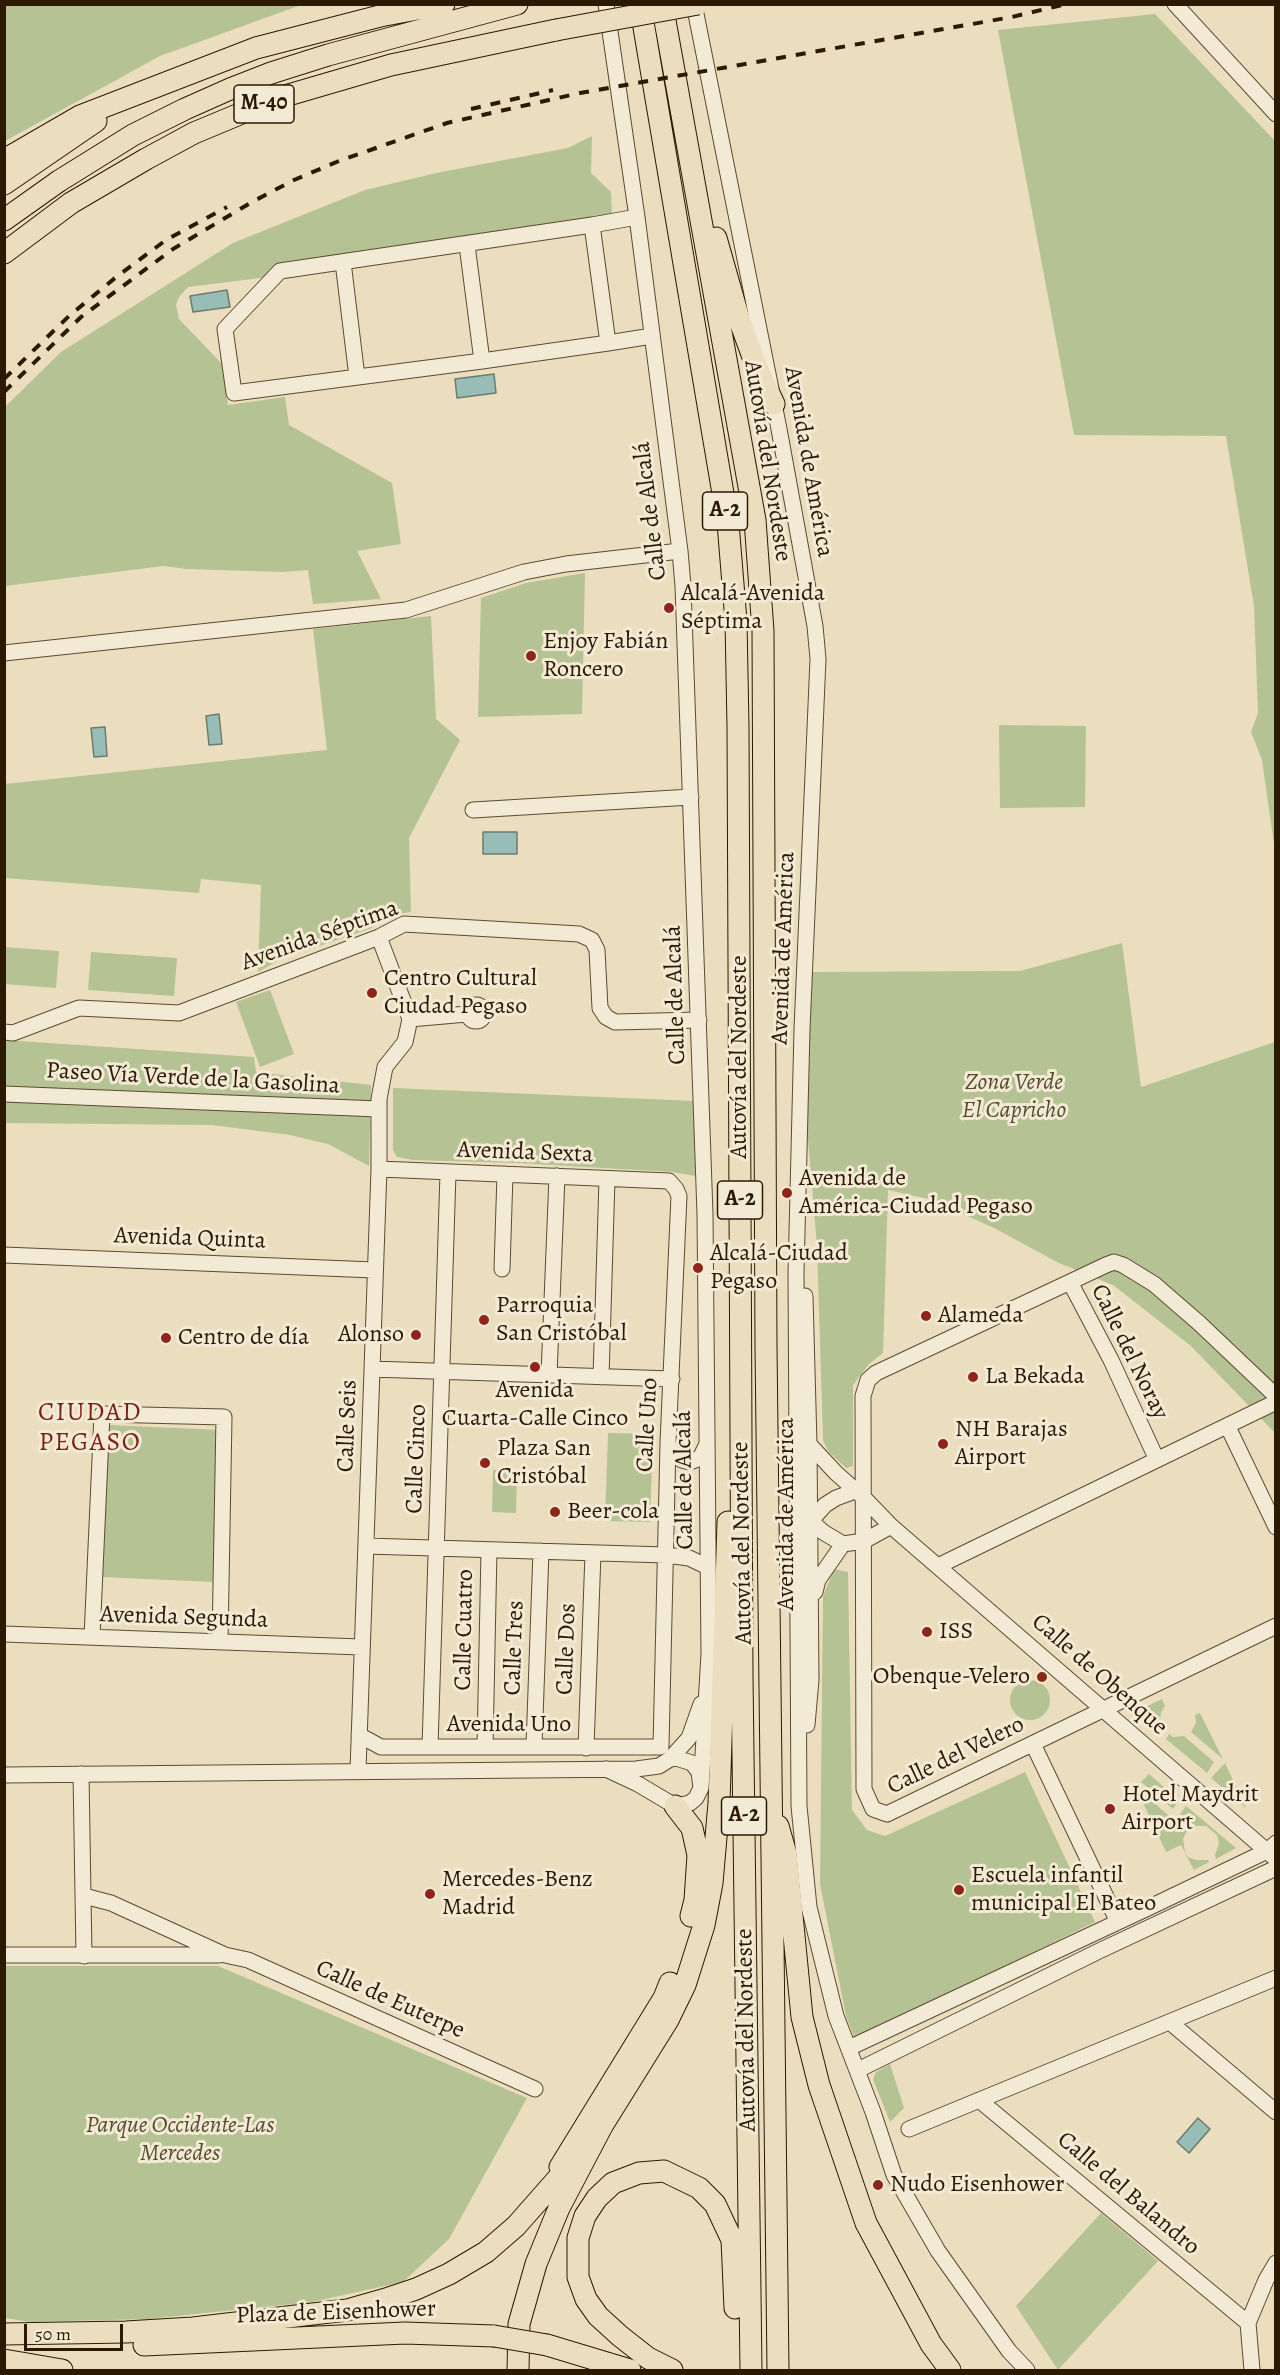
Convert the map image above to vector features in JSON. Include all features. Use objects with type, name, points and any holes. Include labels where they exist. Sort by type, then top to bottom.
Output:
[{"type":"highway","points":[[4,160],[80,116],[256,48],[380,16],[444,4]]},
{"type":"highway","name":"M-40","points":[[4,220],[59,181],[133,135],[230,89],[328,55],[518,4]]},
{"type":"highway","name":"M-40","points":[[4,253],[71,203],[146,159],[194,133],[258,106],[335,80],[391,65],[649,8],[696,4]]},
{"type":"highway","name":"Autovía del Nordeste","points":[[649,8],[696,191],[755,520],[763,631],[770,1796],[778,2370]]},
{"type":"highway","name":"Autovía del Nordeste","points":[[649,8],[728,524],[736,621],[742,1665],[751,2370]]},
{"type":"highway","points":[[4,184],[132,97]]},
{"type":"highway","points":[[696,191],[720,247],[739,319],[757,368],[774,404]]},
{"type":"highway","points":[[518,2370],[519,2324],[536,2264],[559,2208],[602,2126],[668,2020],[685,1985],[704,1924],[712,1883],[722,1736],[728,1522],[727,973],[739,941]]},
{"type":"highway","points":[[770,1796],[786,1854],[802,2017],[819,2085],[866,2223],[930,2344],[950,2370]]},
{"type":"highway","points":[[541,2198],[664,1998],[684,1949],[695,1900],[698,1855],[692,1828],[668,1802]]},
{"type":"highway","points":[[4,2334],[126,2332],[194,2328],[347,2310],[416,2289],[449,2274],[486,2252],[516,2226],[602,2126]]},
{"type":"highway","points":[[672,2370],[648,2358],[598,2316],[586,2299],[578,2277],[578,2238],[585,2216],[597,2198],[613,2183],[639,2173],[664,2171],[699,2188],[715,2204],[726,2225],[732,2240],[736,2370]]},
{"type":"highway","name":"Plaza de Eisenhower","points":[[4,2342],[107,2346],[405,2333],[494,2336],[547,2345],[630,2370]]},
{"type":"highway","points":[[4,2360],[62,2370]]},
{"type":"street","name":"Calle de Alcalá","points":[[606,4],[638,217],[680,551],[705,1214],[709,1654],[701,1788]]},
{"type":"street","name":"Avenida de América","points":[[696,4],[774,404],[813,615],[818,659],[802,1029],[796,1274],[799,1806],[809,1907],[836,2016],[858,2070],[894,2175],[938,2251],[1009,2351],[1027,2370]]},
{"type":"street","points":[[1175,4],[1275,114]]},
{"type":"street","points":[[638,217],[467,245],[280,271],[225,329],[234,393],[482,361],[652,336]]},
{"type":"street","points":[[592,225],[608,343]]},
{"type":"street","points":[[467,245],[482,361]]},
{"type":"street","points":[[343,262],[357,377]]},
{"type":"street","points":[[4,653],[406,610],[524,572],[566,564],[680,551]]},
{"type":"street","points":[[473,810],[691,797]]},
{"type":"street","name":"Avenida Séptima","points":[[4,1032],[14,1033],[79,1008],[179,1013],[379,936],[404,924],[579,934],[592,940],[597,950],[600,1008],[606,1017],[615,1022],[699,1020]]},
{"type":"street","points":[[379,936],[410,1019],[467,1014]]},
{"type":"street","name":"Calle Seis","points":[[358,1772],[379,1169],[379,1093],[385,1067],[405,1042],[410,1019]]},
{"type":"street","name":"Paseo Vía Verde de la Gasolina","points":[[4,1094],[379,1109]]},
{"type":"street","name":"Avenida Sexta","points":[[379,1169],[669,1181]]},
{"type":"street","name":"Calle Cinco","points":[[430,1747],[448,1173]]},
{"type":"street","points":[[502,1269],[506,1174]]},
{"type":"street","points":[[549,1375],[557,1176]]},
{"type":"street","points":[[601,1377],[607,1179]]},
{"type":"street","name":"Calle Uno","points":[[664,1758],[668,1443],[679,1196],[669,1181]]},
{"type":"street","name":"Avenida de América","points":[[798,1222],[807,1326],[811,1680],[799,1806]]},
{"type":"street","name":"Avenida Quinta","points":[[4,1255],[374,1270]]},
{"type":"street","points":[[1070,1282],[1114,1262],[1123,1265],[1154,1284],[1199,1323],[1275,1396]]},
{"type":"street","name":"Calle del Noray","points":[[859,1494],[863,1396],[868,1380],[876,1373],[1070,1282],[1111,1360],[1157,1460]]},
{"type":"street","points":[[372,1369],[672,1378]]},
{"type":"street","points":[[938,1566],[1275,1402]]},
{"type":"street","points":[[92,1637],[102,1414],[224,1417],[220,1642]]},
{"type":"street","points":[[1228,1426],[1275,1527]]},
{"type":"street","points":[[668,1443],[672,1453],[690,1462],[699,1458],[707,1444]]},
{"type":"street","name":"Calle de Obenque","points":[[809,1444],[891,1526],[1273,1851]]},
{"type":"street","points":[[797,1493],[810,1521],[822,1532],[843,1544],[864,1541],[891,1526]]},
{"type":"street","points":[[797,1571],[801,1543],[810,1521],[836,1498],[859,1494]]},
{"type":"street","name":"Calle del Velero","points":[[859,1494],[864,1541],[864,1789],[873,1809],[887,1814],[1106,1710],[1275,1626]]},
{"type":"street","points":[[810,1616],[818,1580],[843,1544]]},
{"type":"street","points":[[366,1546],[666,1555],[689,1558],[708,1567]]},
{"type":"street","name":"Calle Cuatro","points":[[485,1747],[489,1550]]},
{"type":"street","name":"Calle Tres","points":[[534,1746],[541,1551]]},
{"type":"street","name":"Calle Dos","points":[[586,1748],[593,1553]]},
{"type":"street","name":"Avenida Segunda","points":[[4,1634],[361,1647]]},
{"type":"street","name":"Calle de Alcalá","points":[[664,1758],[689,1738],[700,1708],[709,1654]]},
{"type":"street","name":"Avenida Uno","points":[[359,1735],[381,1747],[586,1748],[664,1758]]},
{"type":"street","points":[[1033,1744],[1118,1922]]},
{"type":"street","points":[[664,1758],[655,1777],[654,1785],[668,1802]]},
{"type":"street","points":[[4,1775],[606,1769],[664,1758],[685,1759],[692,1763],[699,1772],[701,1788],[696,1798],[690,1803],[668,1802],[606,1769]]},
{"type":"street","points":[[81,1774],[84,1956]]},
{"type":"street","points":[[849,2048],[1273,1851]]},
{"type":"street","points":[[858,2070],[1099,1951],[1275,1868]]},
{"type":"street","name":"Calle de Euterpe","points":[[84,1896],[111,1903],[225,1955],[248,1960],[535,2089]]},
{"type":"street","points":[[1099,1951],[1110,1930],[1118,1922],[1159,1923]]},
{"type":"street","points":[[164,1956],[168,1947],[169,1929]]},
{"type":"street","name":"Calle de Euterpe","points":[[4,1955],[225,1955]]},
{"type":"street","points":[[909,2129],[1275,1978]]},
{"type":"street","points":[[1170,2023],[1275,2112]]},
{"type":"street","name":"Calle del Balandro","points":[[979,2100],[1248,2323]]},
{"type":"street","points":[[1252,2370],[1248,2323],[1275,2263]]},
{"type":"green space","points":[[5,4],[301,5],[160,56],[5,141]]},
{"type":"green space","points":[[1155,14],[1275,141],[1275,851],[1262,760],[1251,732],[1258,713],[1254,606],[1226,436],[1074,435],[998,30]]},
{"type":"green space","points":[[592,136],[591,173],[611,192],[612,216],[268,277],[188,287],[179,297],[176,305],[179,319],[222,364],[228,405],[285,397],[289,425],[392,483],[401,544],[357,551],[381,599],[313,604],[308,570],[282,572],[163,566],[5,586],[5,407],[61,352],[233,243],[365,190],[441,172],[568,148]]},
{"type":"green space","name":"Enjoy Fabián Roncero","points":[[585,573],[582,714],[478,717],[481,598],[526,583]]},
{"type":"green space","points":[[431,616],[436,719],[460,740],[409,838],[411,912],[385,916],[372,928],[281,959],[258,972],[261,885],[201,879],[199,893],[5,878],[5,784],[327,750],[313,629]]},
{"type":"green space","points":[[999,725],[1086,726],[1085,807],[1000,808]]},
{"type":"green space","name":"Zona Verde El Capricho","points":[[1122,943],[1141,1087],[1275,1042],[1275,1433],[1191,1346],[1113,1285],[1059,1263],[996,1229],[933,1200],[888,1190],[883,1353],[869,1364],[853,1385],[853,1466],[846,1468],[828,1451],[823,1440],[817,1246],[806,1116],[812,972],[1020,971]]},
{"type":"green space","points":[[4,947],[59,951],[56,988],[5,984]]},
{"type":"green space","points":[[91,952],[177,958],[174,996],[88,990]]},
{"type":"green space","points":[[270,990],[294,1054],[260,1067],[236,1002]]},
{"type":"green space","points":[[5,1040],[254,1057],[256,1072],[371,1085],[369,1166],[328,1144],[290,1135],[212,1125],[5,1123]]},
{"type":"green space","points":[[393,1088],[694,1101],[695,1176],[672,1172],[517,1163],[413,1160],[397,1157],[393,1150]]},
{"type":"green space","points":[[108,1425],[220,1430],[214,1582],[102,1577]]},
{"type":"green space","points":[[608,1433],[653,1434],[650,1522],[605,1521]]},
{"type":"green space","points":[[493,1470],[517,1470],[516,1513],[492,1512]]},
{"type":"green space","points":[[834,1569],[848,1572],[852,1810],[867,1830],[885,1836],[1025,1772],[1095,1922],[855,2039],[846,2016],[820,1884],[823,1596]]},
{"type":"green space","points":[[1030,1680],[1038,1681],[1044,1686],[1049,1692],[1049,1708],[1044,1714],[1038,1719],[1030,1720],[1022,1719],[1016,1714],[1011,1708],[1010,1700],[1011,1692],[1016,1686],[1022,1681]]},
{"type":"green space","points":[[1162,1699],[1165,1706],[1161,1712],[1160,1720],[1163,1730],[1160,1733],[1135,1712]]},
{"type":"green space","points":[[1200,1713],[1223,1759],[1191,1732],[1196,1723],[1195,1715]]},
{"type":"green space","points":[[1169,1734],[1173,1737],[1184,1736],[1214,1762],[1207,1773],[1166,1739]]},
{"type":"green space","points":[[1225,1763],[1246,1808],[1211,1778]]},
{"type":"green space","points":[[1149,1774],[1179,1800],[1173,1809],[1141,1782]]},
{"type":"green space","points":[[1136,1788],[1187,1831],[1183,1839],[1188,1857],[1209,1862],[1194,1870],[1181,1845],[1166,1852]]},
{"type":"green space","points":[[1186,1806],[1236,1848],[1216,1859],[1219,1843],[1217,1835],[1206,1826],[1193,1826],[1180,1814]]},
{"type":"green space","name":"Parque Occidente-Las Mercedes","points":[[4,1966],[218,1966],[527,2098],[449,2239],[403,2282],[312,2302],[148,2319],[30,2322],[5,2318]]},
{"type":"green space","points":[[890,2064],[904,2108],[890,2122],[873,2079],[876,2072]]},
{"type":"green space","points":[[1101,2213],[1158,2261],[1058,2370],[1016,2306]]},
{"type":"water","points":[[227,290],[230,307],[193,312],[190,296]]},
{"type":"water","points":[[494,374],[496,393],[457,398],[455,379]]},
{"type":"water","points":[[219,714],[222,744],[209,745],[206,716]]},
{"type":"water","points":[[105,727],[107,756],[94,757],[91,728]]},
{"type":"water","points":[[483,832],[517,832],[517,854],[483,854]]},
{"type":"water","points":[[1198,2118],[1210,2129],[1189,2153],[1177,2142]]},
{"type":"railway","points":[[4,392],[81,317],[173,249],[252,202],[294,180],[339,161],[447,123],[580,93],[1012,17],[1066,4]]},
{"type":"railway","points":[[471,109],[553,90]]},
{"type":"railway","points":[[4,379],[69,316],[115,278],[166,240],[227,207]]},
{"type":"place","name":"Alcalá-Avenida Séptima","points":[[669,608]]},
{"type":"place","name":"Enjoy Fabián Roncero","points":[[531,656]]},
{"type":"place","name":"Centro Cultural Ciudad Pegaso","points":[[372,993]]},
{"type":"place","name":"Avenida de América-Ciudad Pegaso","points":[[787,1193]]},
{"type":"place","name":"Alcalá-Ciudad Pegaso","points":[[698,1268]]},
{"type":"place","name":"Alameda","points":[[926,1316]]},
{"type":"place","name":"Parroquia San Cristóbal","points":[[484,1320]]},
{"type":"place","name":"Alonso","points":[[416,1335]]},
{"type":"place","name":"Centro de día","points":[[166,1338]]},
{"type":"place","name":"Avenida Cuarta-Calle Cinco","points":[[535,1367]]},
{"type":"place","name":"La Bekada","points":[[973,1377]]},
{"type":"place","name":"NH Barajas Airport","points":[[943,1444]]},
{"type":"place","name":"Plaza San Cristóbal","points":[[485,1463]]},
{"type":"place","name":"Beer-cola","points":[[555,1512]]},
{"type":"place","name":"ISS","points":[[927,1632]]},
{"type":"place","name":"Obenque-Velero","points":[[1042,1677]]},
{"type":"place","name":"Hotel Maydrit Airport","points":[[1110,1809]]},
{"type":"place","name":"Escuela infantil municipal El Bateo","points":[[959,1890]]},
{"type":"place","name":"Mercedes-Benz Madrid","points":[[430,1894]]},
{"type":"place","name":"Nudo Eisenhower","points":[[878,2185]]},
{"type":"district","name":"CIUDAD PEGASO","points":[[90,1429]]}]
